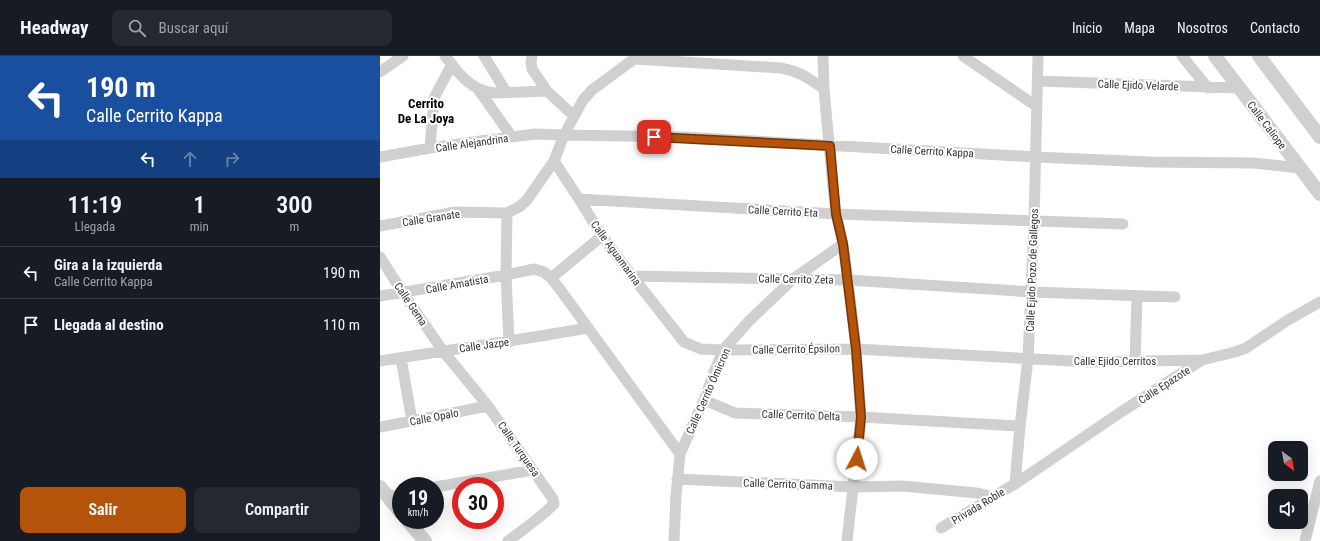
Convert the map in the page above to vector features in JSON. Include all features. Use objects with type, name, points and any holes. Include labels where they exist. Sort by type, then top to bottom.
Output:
[{"type":"street","points":[[380,72],[403,56]]},
{"type":"street","points":[[484,56],[506,92]]},
{"type":"street","points":[[823,56],[824,89],[836,214],[843,244],[848,280],[856,349],[861,417],[848,541]]},
{"type":"street","points":[[963,56],[1036,106]]},
{"type":"street","name":"Calle Ejido Pozo de Gallegos","points":[[1015,484],[1028,359],[1032,292],[1038,56]]},
{"type":"street","points":[[1182,56],[1208,88]]},
{"type":"street","name":"Calle Caliope","points":[[1215,56],[1320,194]]},
{"type":"street","points":[[1259,56],[1320,137]]},
{"type":"street","points":[[509,342],[506,276],[507,213],[519,208],[554,161],[564,135],[574,116],[583,100],[592,90],[636,57],[781,68],[795,71],[806,76],[824,89]]},
{"type":"street","points":[[531,59],[532,70],[547,91],[574,116]]},
{"type":"street","points":[[430,148],[434,98],[448,60],[470,84],[487,92],[547,91]]},
{"type":"street","name":"Calle Ejido Velarde","points":[[1037,81],[1240,88]]},
{"type":"street","points":[[478,89],[512,137]]},
{"type":"street","name":"Calle Alejandrina","points":[[380,157],[430,148],[535,134],[564,135]]},
{"type":"street","name":"Calle Cerrito Kappa","points":[[564,135],[684,137],[1036,157],[1150,162],[1253,163],[1300,168]]},
{"type":"street","name":"Calle Aguamarina","points":[[554,161],[602,236],[684,342]]},
{"type":"street","name":"Calle Cerrito Eta","points":[[579,199],[836,214],[1123,224]]},
{"type":"street","name":"Calle Granate","points":[[380,226],[455,212],[507,213]]},
{"type":"street","points":[[602,236],[551,278],[680,454]]},
{"type":"street","name":"Calle Cerrito Ómicron","points":[[674,541],[677,479],[680,454],[724,350],[750,320],[793,279],[843,244]]},
{"type":"street","name":"Calle Gema","points":[[380,256],[403,293],[444,351]]},
{"type":"street","name":"Calle Amatista","points":[[380,296],[506,276],[534,270],[544,272],[551,278]]},
{"type":"street","name":"Calle Cerrito Zeta","points":[[632,276],[848,280],[1032,292],[1175,297]]},
{"type":"street","points":[[1135,362],[1137,296]]},
{"type":"street","name":"Calle Epazote","points":[[1015,484],[1121,412],[1202,360],[1246,348],[1288,320],[1320,302]]},
{"type":"street","name":"Calle Jazpe","points":[[380,361],[509,342],[588,328]]},
{"type":"street","name":"Calle Cerrito Épsilon","points":[[684,342],[701,348],[724,350],[856,349],[1028,359]]},
{"type":"street","name":"Calle Turquesa","points":[[444,351],[488,406],[551,494],[553,499],[554,504],[536,521],[508,541]]},
{"type":"street","points":[[401,358],[412,421]]},
{"type":"street","name":"Calle Ejido Cerritos","points":[[1028,359],[1090,362],[1202,360]]},
{"type":"street","name":"Calle Cerrito Delta","points":[[704,400],[735,413],[861,417],[1020,426]]},
{"type":"street","name":"Calle Opalo","points":[[380,427],[488,406]]},
{"type":"street","points":[[444,485],[533,470]]},
{"type":"street","name":"Calle Cerrito Gamma","points":[[677,479],[854,486],[902,486],[978,493],[994,496]]},
{"type":"street","points":[[1305,541],[1320,481]]},
{"type":"street","name":"Privada Roble","points":[[941,528],[1015,484]]},
{"type":"street","points":[[415,529],[425,541]]},
{"type":"district","name":"Cerrito De La Joya","points":[[426,110]]},
{"type":"route","points":[[654,137],[684,137],[830,146],[836,214],[843,244],[856,349],[861,417],[857,459]]}]
